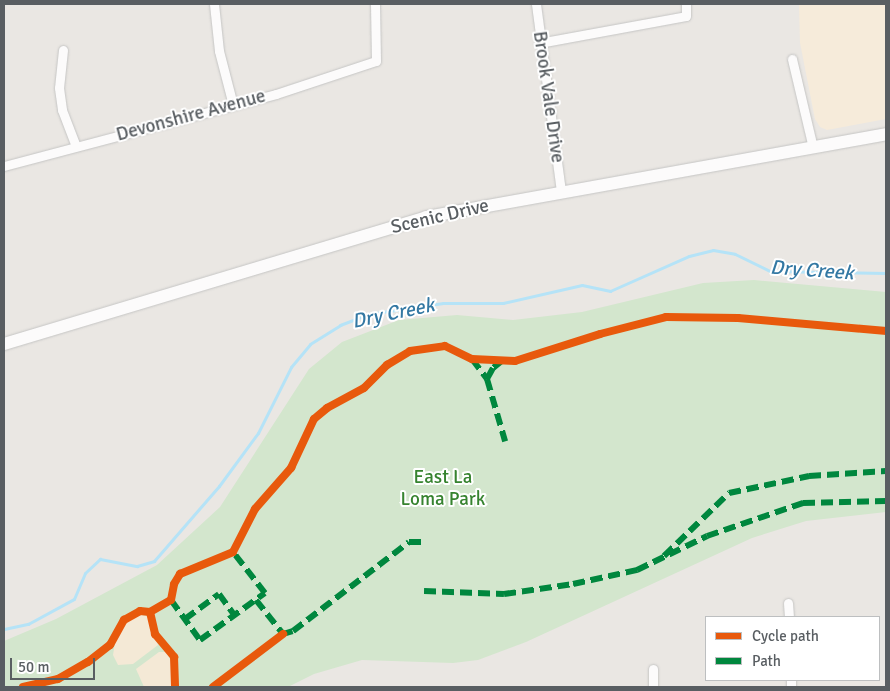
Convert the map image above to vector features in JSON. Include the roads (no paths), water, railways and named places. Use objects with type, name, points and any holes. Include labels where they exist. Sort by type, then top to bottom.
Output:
[{"type":"main road","name":"Scenic Drive","points":[[4,344],[426,217],[561,191],[886,134]]},
{"type":"street","points":[[214,4],[219,51],[233,105]]},
{"type":"street","name":"Devonshire Avenue","points":[[4,166],[327,79],[376,61],[375,4]]},
{"type":"street","name":"Brook Vale Drive","points":[[536,4],[539,43],[561,191]]},
{"type":"street","points":[[539,43],[686,16],[686,4]]},
{"type":"street","points":[[63,50],[62,103],[76,146]]},
{"type":"street","points":[[792,59],[813,148]]},
{"type":"street","points":[[788,603],[789,616]]},
{"type":"street","points":[[653,669],[653,687]]},
{"type":"waterway","name":"Dry Creek","points":[[4,629],[28,624],[74,599],[85,573],[100,559],[137,566],[154,561],[219,486],[258,433],[291,367],[310,344],[340,325],[369,314],[443,303],[503,303],[582,285],[610,291],[689,256],[713,250],[735,254],[770,271],[886,273]]},
{"type":"park label","name":"East La Loma Park","points":[[443,489]]}]
